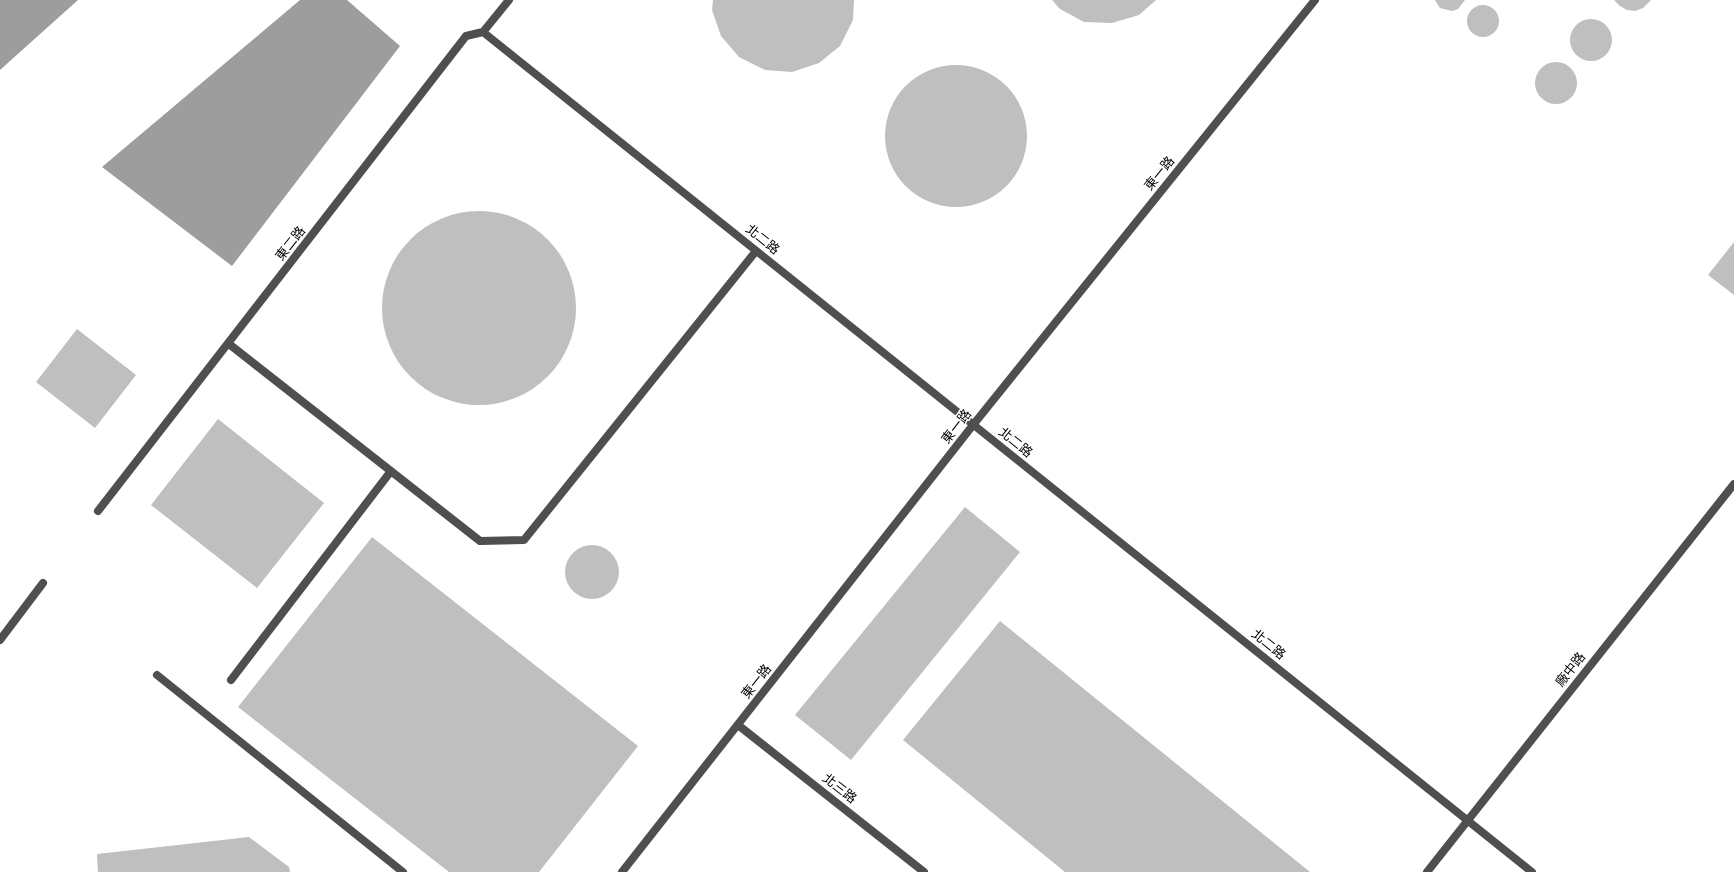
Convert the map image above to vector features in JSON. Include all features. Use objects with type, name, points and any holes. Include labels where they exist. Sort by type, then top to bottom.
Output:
[{"type":"lane","points":[[484,32],[509,0]]},
{"type":"lane","name":"東一路","points":[[622,872],[973,425],[1315,0]]},
{"type":"lane","name":"北二路","points":[[484,32],[1532,872]]},
{"type":"lane","name":"東二路","points":[[98,511],[466,36],[484,32]]},
{"type":"lane","points":[[228,344],[480,541],[524,540],[756,251]]},
{"type":"lane","points":[[231,680],[391,471]]},
{"type":"lane","name":"廠中路","points":[[1427,872],[1734,484]]},
{"type":"lane","points":[[0,640],[43,583]]},
{"type":"lane","points":[[157,675],[403,872]]},
{"type":"lane","name":"北三路","points":[[738,725],[924,872]]},
{"type":"shaded area","points":[[0,0],[78,0],[0,70]]},
{"type":"shaded area","points":[[300,0],[347,0],[400,46],[232,266],[102,167]]},
{"type":"building","points":[[713,0],[854,0],[853,20],[840,46],[819,63],[792,72],[765,70],[739,57],[721,36],[712,10]]},
{"type":"building","points":[[1052,0],[1156,0],[1139,15],[1112,23],[1084,22],[1060,9]]},
{"type":"building","points":[[1435,0],[1465,0],[1458,9],[1452,11],[1440,8]]},
{"type":"building","points":[[1614,0],[1651,0],[1643,8],[1635,11],[1627,10]]},
{"type":"building","points":[[1480,5],[1486,5],[1496,12],[1499,21],[1498,27],[1492,34],[1486,37],[1480,37],[1470,30],[1467,24],[1467,18],[1474,8]]},
{"type":"building","points":[[1591,19],[1606,25],[1612,40],[1606,55],[1591,61],[1576,55],[1570,40],[1576,25]]},
{"type":"building","points":[[1556,62],[1571,68],[1577,83],[1571,98],[1556,104],[1541,98],[1535,83],[1541,68]]},
{"type":"building","points":[[956,65],[977,68],[1001,81],[1011,91],[1024,115],[1027,136],[1024,157],[1011,181],[1001,191],[977,204],[956,207],[935,204],[911,191],[901,181],[888,157],[885,136],[888,115],[901,91],[911,81],[935,68]]},
{"type":"building","points":[[489,211],[498,212],[525,222],[548,239],[560,254],[569,271],[575,289],[575,327],[569,345],[560,362],[548,377],[533,389],[516,398],[498,404],[469,405],[460,404],[433,394],[417,383],[404,370],[393,354],[383,327],[382,298],[383,289],[393,262],[404,246],[417,233],[433,222],[460,212]]},
{"type":"building","points":[[1734,242],[1734,295],[1708,275]]},
{"type":"building","points":[[77,329],[136,375],[95,428],[36,382]]},
{"type":"building","points":[[218,419],[324,503],[257,588],[151,505]]},
{"type":"building","points":[[965,507],[1020,552],[851,760],[795,715]]},
{"type":"building","points":[[372,537],[638,746],[539,872],[449,872],[238,707]]},
{"type":"building","points":[[592,545],[602,547],[611,553],[617,562],[619,572],[617,582],[611,591],[602,597],[592,599],[582,597],[573,591],[567,582],[565,572],[567,562],[573,553],[582,547]]},
{"type":"building","points":[[1000,621],[1310,872],[1065,872],[903,740]]},
{"type":"building","points":[[249,837],[289,867],[290,872],[98,872],[97,854]]}]
